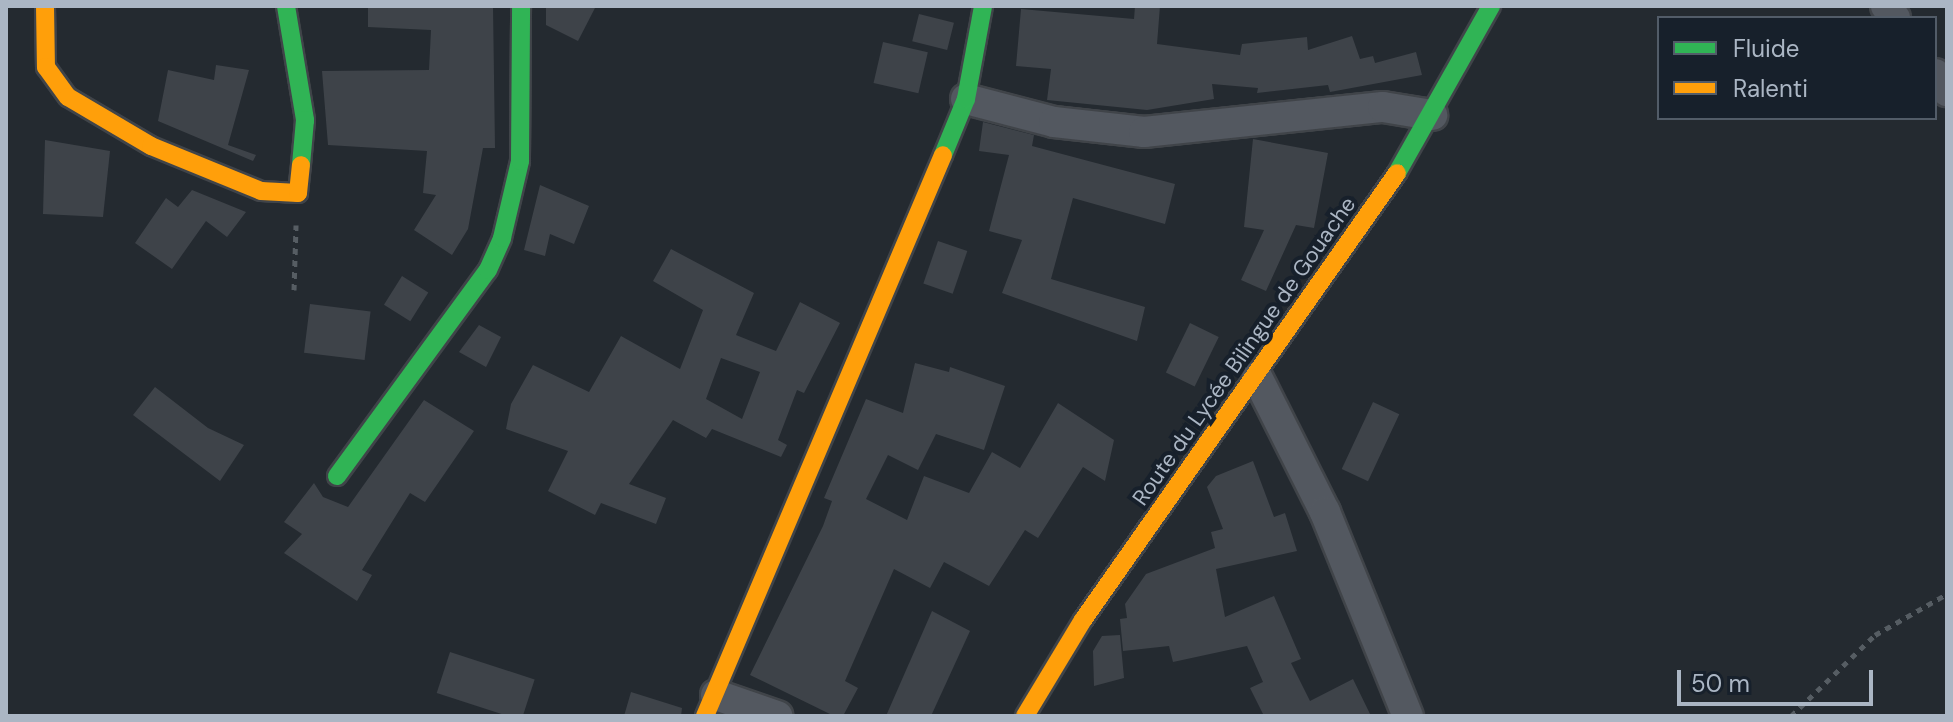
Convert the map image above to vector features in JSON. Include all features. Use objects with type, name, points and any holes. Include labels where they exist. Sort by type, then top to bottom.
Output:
[{"type":"street","points":[[45,6],[46,67],[68,97],[151,146],[261,191],[298,193],[305,120],[286,6]]},
{"type":"street","points":[[337,476],[488,270],[502,238],[520,161],[521,6]]},
{"type":"street","points":[[777,716],[710,706],[966,99],[983,6]]},
{"type":"street","name":"Route du Lycée Bilingue de Gouache","points":[[1025,716],[1083,620],[1257,377],[1432,115],[1491,6]]},
{"type":"street","points":[[966,99],[1054,122],[1144,132],[1383,107],[1432,115]]},
{"type":"street","points":[[1257,377],[1325,512],[1408,716]]},
{"type":"path","points":[[294,290],[298,193]]},
{"type":"path","points":[[1791,716],[1875,635],[1947,594]]},
{"type":"building","points":[[368,6],[493,6],[495,148],[483,148],[468,229],[452,255],[414,230],[436,195],[423,193],[427,151],[328,145],[322,71],[429,70],[431,30],[368,27]]},
{"type":"building","points":[[546,6],[596,6],[578,41],[546,25]]},
{"type":"building","points":[[1135,6],[1160,6],[1157,44],[1240,55],[1242,44],[1307,37],[1308,50],[1352,36],[1360,59],[1373,56],[1375,63],[1416,52],[1422,75],[1330,92],[1328,85],[1257,93],[1258,88],[1212,84],[1214,99],[1147,110],[1047,100],[1051,69],[1016,66],[1021,9],[1134,19]]},
{"type":"building","points":[[919,14],[954,23],[947,50],[912,41]]},
{"type":"building","points":[[883,42],[928,52],[918,93],[874,83]]},
{"type":"building","points":[[216,65],[249,70],[228,145],[256,155],[253,161],[158,121],[168,70],[214,80]]},
{"type":"building","points":[[983,122],[1034,135],[1032,146],[1175,184],[1165,224],[1073,198],[1051,279],[1145,307],[1137,341],[1002,293],[1022,240],[989,231],[1009,155],[979,151]]},
{"type":"building","points":[[1253,139],[1328,153],[1314,228],[1296,225],[1266,291],[1241,280],[1264,230],[1244,227]]},
{"type":"building","points":[[45,140],[110,151],[103,217],[43,214]]},
{"type":"building","points":[[540,185],[589,206],[574,244],[550,234],[545,256],[524,250]]},
{"type":"building","points":[[192,190],[246,212],[227,237],[206,221],[172,269],[135,243],[166,198],[178,207]]},
{"type":"building","points":[[938,241],[967,251],[953,294],[923,284]]},
{"type":"building","points":[[671,249],[754,293],[736,335],[776,351],[800,302],[840,323],[804,393],[797,390],[778,440],[787,445],[781,457],[712,429],[706,438],[673,420],[629,484],[666,498],[656,524],[601,503],[595,515],[548,491],[568,451],[506,429],[511,404],[533,365],[589,392],[621,336],[680,369],[703,310],[653,281]],"holes":[[[721,358],[760,372],[742,419],[706,399]]]},
{"type":"building","points":[[402,276],[428,292],[410,321],[384,305]]},
{"type":"building","points":[[310,304],[371,311],[365,360],[304,353]]},
{"type":"building","points":[[1190,323],[1219,337],[1195,386],[1166,372]]},
{"type":"building","points":[[479,325],[501,337],[486,367],[459,352]]},
{"type":"building","points":[[915,363],[949,372],[950,367],[1005,386],[984,450],[936,434],[918,470],[888,455],[866,499],[907,520],[924,476],[969,493],[992,452],[1020,468],[1058,403],[1114,440],[1105,481],[1083,467],[1038,538],[1025,530],[989,586],[944,562],[930,588],[894,569],[845,681],[858,688],[843,716],[834,716],[750,675],[823,526],[832,501],[824,498],[866,399],[903,413]]},
{"type":"building","points":[[155,387],[208,428],[244,445],[220,481],[133,415]]},
{"type":"building","points":[[424,400],[474,431],[425,502],[410,493],[362,570],[372,575],[357,601],[284,553],[302,534],[284,522],[314,483],[323,497],[348,507]]},
{"type":"building","points":[[1373,402],[1399,414],[1368,481],[1342,469]]},
{"type":"building","points":[[1253,461],[1274,517],[1285,513],[1297,551],[1216,569],[1225,617],[1274,596],[1301,659],[1291,663],[1310,701],[1353,679],[1371,716],[1264,716],[1250,688],[1263,682],[1247,646],[1173,662],[1169,646],[1123,651],[1120,619],[1127,618],[1125,604],[1146,574],[1215,548],[1211,532],[1223,529],[1207,487],[1216,476]]},
{"type":"building","points":[[932,611],[970,631],[931,716],[886,716]]},
{"type":"building","points":[[1120,635],[1124,678],[1094,686],[1093,651],[1102,636]]},
{"type":"building","points":[[450,652],[535,680],[523,716],[508,716],[437,693]]},
{"type":"building","points":[[631,692],[682,708],[681,716],[624,716]]},
{"type":"traffic: fast","points":[[286,6],[305,120],[301,165]]},
{"type":"traffic: fast","points":[[337,476],[488,270],[502,238],[520,161],[521,6]]},
{"type":"traffic: fast","points":[[943,155],[966,99],[983,6]]},
{"type":"traffic: fast","points":[[1397,173],[1491,6]]},
{"type":"traffic: slow","points":[[45,6],[46,67],[68,97],[151,146],[261,191],[298,193],[301,165]]},
{"type":"traffic: slow","points":[[705,716],[943,155]]},
{"type":"traffic: slow","points":[[1025,716],[1083,620],[1397,173]]}]
